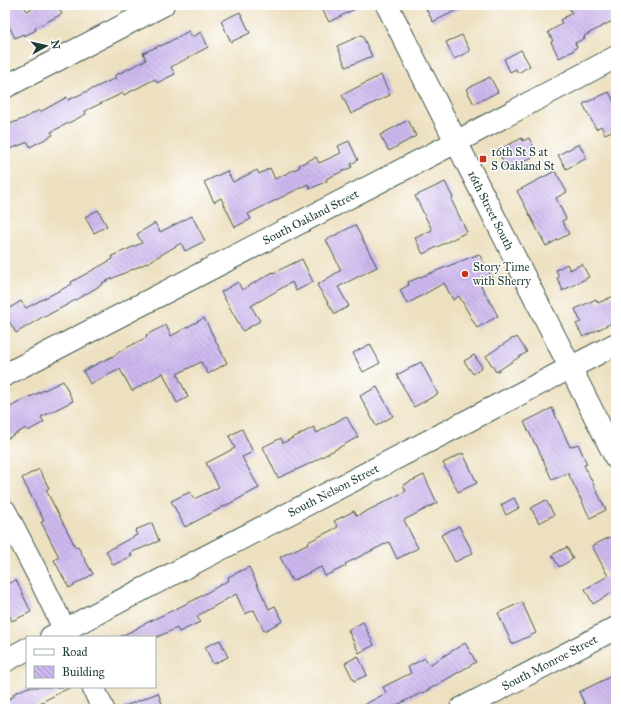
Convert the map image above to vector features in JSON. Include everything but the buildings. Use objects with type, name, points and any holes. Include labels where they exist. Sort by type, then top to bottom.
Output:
[{"type":"street","points":[[5,87],[163,5]]},
{"type":"street","name":"16th Street South","points":[[386,5],[616,458]]},
{"type":"street","name":"South Oakland Street","points":[[5,375],[456,142],[616,57]]},
{"type":"street","name":"South Nelson Street","points":[[61,635],[616,344]]},
{"type":"street","points":[[5,511],[41,581],[61,635]]},
{"type":"street","name":"South Monroe Street","points":[[473,706],[616,628]]},
{"type":"street","points":[[5,661],[26,650]]},
{"type":"street","points":[[92,688],[103,709]]},
{"type":"place","name":"16th St S at S Oakland St","points":[[483,159]]},
{"type":"place","name":"Story Time with Sherry","points":[[465,274]]}]
